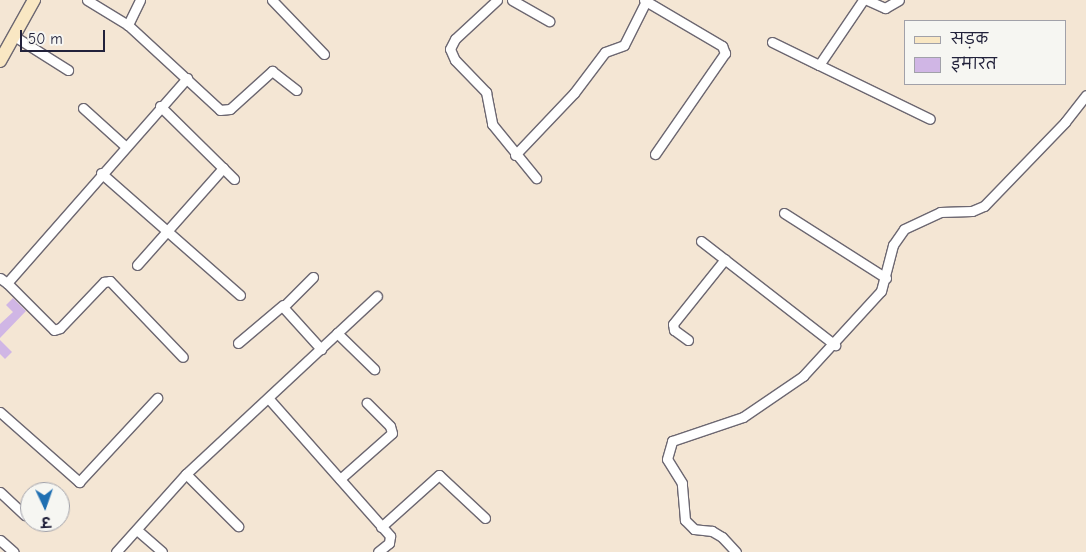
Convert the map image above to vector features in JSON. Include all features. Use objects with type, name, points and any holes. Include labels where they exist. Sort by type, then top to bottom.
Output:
[{"type":"street","points":[[0,60],[34,0]]},
{"type":"street","points":[[87,0],[128,25],[224,112],[272,71],[296,90]]},
{"type":"street","points":[[128,25],[140,0]]},
{"type":"street","points":[[272,0],[324,54]]},
{"type":"street","points":[[497,0],[455,39],[450,50],[455,60],[486,92],[492,124],[514,155],[536,178]]},
{"type":"street","points":[[512,0],[549,21]]},
{"type":"street","points":[[820,65],[862,0]]},
{"type":"street","points":[[867,0],[885,8],[899,0]]},
{"type":"street","points":[[514,155],[574,93],[605,52],[624,45],[645,1],[722,46],[725,53],[655,154]]},
{"type":"street","points":[[14,36],[68,70]]},
{"type":"street","points":[[772,42],[930,119]]},
{"type":"street","points":[[183,357],[110,281],[104,282],[60,328],[54,330],[3,281],[187,78]]},
{"type":"street","points":[[736,552],[712,531],[688,526],[685,520],[682,483],[669,465],[668,447],[680,436],[718,428],[743,418],[804,376],[835,345],[881,290],[886,278],[893,246],[904,229],[940,212],[972,210],[984,206],[1066,122],[1086,95]]},
{"type":"street","points":[[160,106],[234,179]]},
{"type":"street","points":[[83,108],[125,146]]},
{"type":"street","points":[[138,265],[223,168]]},
{"type":"street","points":[[101,172],[240,295]]},
{"type":"street","points":[[784,212],[886,278]]},
{"type":"street","points":[[701,241],[835,345]]},
{"type":"street","points":[[688,340],[674,330],[673,324],[725,259]]},
{"type":"street","points":[[238,343],[313,277]]},
{"type":"street","points":[[116,552],[186,474],[269,399],[377,296]]},
{"type":"street","points":[[283,305],[321,349]]},
{"type":"street","points":[[337,334],[374,369]]},
{"type":"street","points":[[0,412],[79,482],[157,398]]},
{"type":"street","points":[[269,399],[381,526],[390,540],[378,552]]},
{"type":"street","points":[[340,479],[392,432],[390,426],[367,403]]},
{"type":"street","points":[[186,474],[238,526]]},
{"type":"street","points":[[381,526],[439,475],[485,518]]},
{"type":"street","points":[[0,492],[20,511]]},
{"type":"street","points":[[137,530],[162,552]]},
{"type":"street","points":[[0,540],[13,552]]},
{"type":"building","points":[[13,298],[26,311],[0,338],[0,324],[13,312],[6,305]]},
{"type":"building","points":[[0,340],[12,352],[5,359],[0,354]]}]
